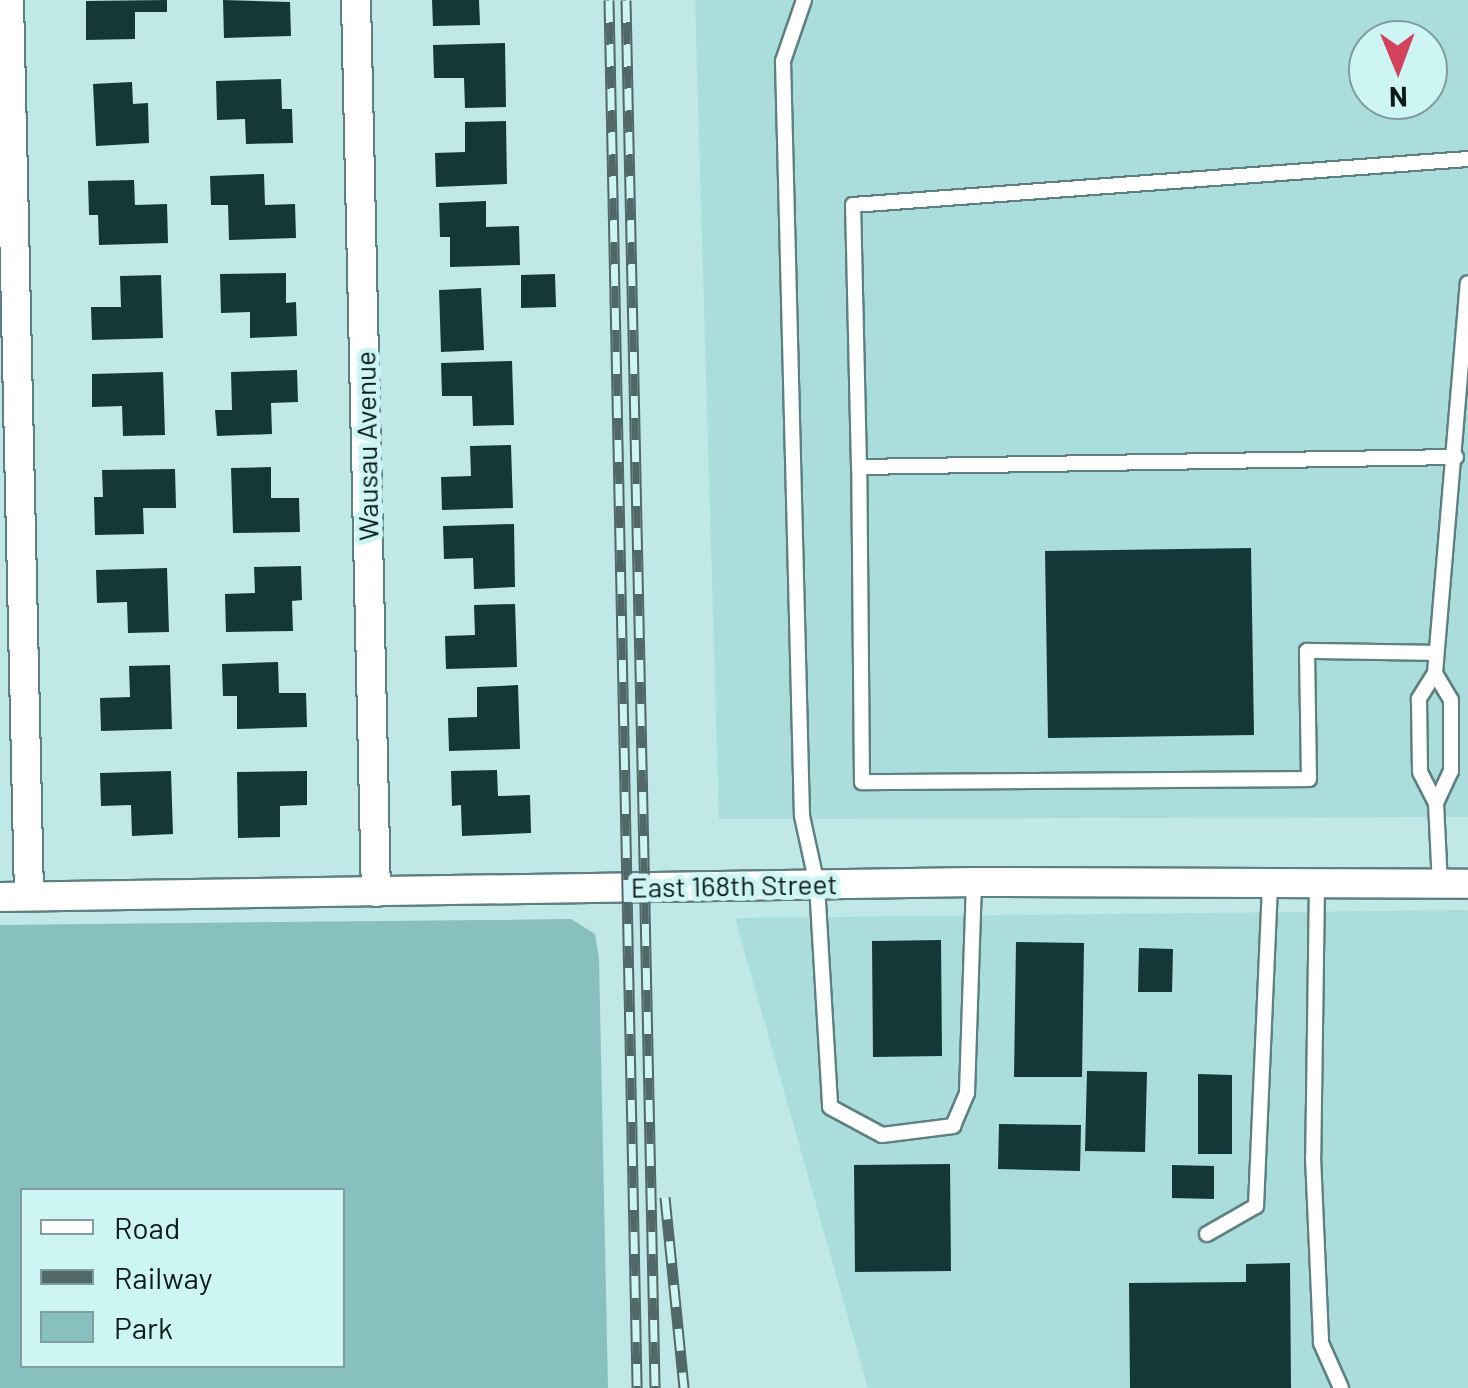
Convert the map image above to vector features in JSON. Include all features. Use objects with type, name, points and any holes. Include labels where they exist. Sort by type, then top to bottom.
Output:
[{"type":"street","points":[[9,0],[29,896]]},
{"type":"street","name":"Wausau Avenue","points":[[356,0],[376,892]]},
{"type":"street","name":"East 168th Street","points":[[0,897],[974,882],[1454,884]]},
{"type":"lane","points":[[804,0],[783,60],[802,816],[817,884],[830,1107],[882,1135],[953,1126],[967,1093],[974,882]]},
{"type":"lane","points":[[1436,653],[1307,651],[1309,779],[862,782],[853,204],[1468,159]]},
{"type":"lane","points":[[1454,884],[1436,802],[1420,772],[1419,700],[1435,673],[1468,284]]},
{"type":"lane","points":[[859,467],[1456,457]]},
{"type":"lane","points":[[1435,673],[1450,700],[1452,771],[1436,802]]},
{"type":"lane","points":[[1316,885],[1312,1157],[1320,1343],[1341,1388]]},
{"type":"lane","points":[[1206,1234],[1256,1206],[1270,886]]},
{"type":"shaded area","points":[[695,0],[1468,0],[1468,817],[719,819]]},
{"type":"shaded area","points":[[1468,910],[1468,1388],[868,1388],[735,918]]},
{"type":"green space","points":[[571,919],[595,934],[599,959],[608,1388],[0,1388],[0,925]]},
{"type":"building","points":[[167,0],[167,12],[135,12],[135,39],[86,40],[86,1]]},
{"type":"building","points":[[223,0],[290,2],[291,36],[224,38]]},
{"type":"building","points":[[432,0],[479,0],[480,25],[433,26]]},
{"type":"building","points":[[505,43],[506,107],[465,108],[464,78],[434,78],[433,45]]},
{"type":"building","points":[[281,79],[282,109],[292,109],[293,143],[246,144],[245,119],[217,120],[216,81]]},
{"type":"building","points":[[132,82],[133,104],[148,103],[149,143],[96,146],[93,84]]},
{"type":"building","points":[[506,121],[507,184],[436,187],[435,153],[465,152],[465,122]]},
{"type":"building","points":[[264,174],[265,205],[295,204],[296,238],[229,240],[228,205],[211,205],[210,176]]},
{"type":"building","points":[[134,180],[135,205],[167,204],[168,243],[99,245],[98,215],[89,215],[88,181]]},
{"type":"building","points":[[486,201],[486,227],[519,226],[520,265],[450,267],[450,237],[440,237],[439,203]]},
{"type":"building","points":[[286,273],[286,303],[296,302],[297,336],[250,338],[250,312],[221,313],[220,274]]},
{"type":"building","points":[[555,274],[556,307],[521,308],[521,275]]},
{"type":"building","points":[[161,275],[163,338],[92,340],[91,307],[121,307],[120,276]]},
{"type":"building","points":[[481,288],[484,350],[441,352],[439,290]]},
{"type":"building","points":[[512,361],[514,425],[473,426],[472,396],[442,396],[441,363]]},
{"type":"building","points":[[297,370],[298,402],[271,403],[272,434],[217,436],[215,410],[232,410],[231,372]]},
{"type":"building","points":[[163,372],[165,435],[123,436],[122,406],[92,407],[92,374]]},
{"type":"building","points":[[511,445],[513,508],[442,510],[441,477],[471,476],[470,446]]},
{"type":"building","points":[[271,467],[271,498],[299,498],[300,532],[233,533],[231,468]]},
{"type":"building","points":[[175,469],[176,508],[143,508],[144,534],[95,535],[94,497],[103,497],[102,470]]},
{"type":"building","points":[[514,524],[515,587],[474,589],[473,558],[444,559],[443,526]]},
{"type":"building","points":[[1251,548],[1254,735],[1048,738],[1045,551]]},
{"type":"building","points":[[301,566],[302,600],[292,601],[293,631],[226,632],[225,594],[255,593],[254,567]]},
{"type":"building","points":[[167,568],[169,632],[128,633],[127,602],[97,603],[96,570]]},
{"type":"building","points":[[515,604],[517,667],[446,669],[445,636],[475,635],[474,605]]},
{"type":"building","points":[[278,662],[279,693],[306,693],[307,727],[237,729],[237,696],[223,696],[222,664]]},
{"type":"building","points":[[170,665],[172,729],[101,731],[100,698],[130,697],[129,666]]},
{"type":"building","points":[[518,685],[520,749],[449,751],[448,718],[477,717],[477,687]]},
{"type":"building","points":[[497,770],[498,796],[530,795],[531,833],[462,836],[461,805],[452,806],[451,771]]},
{"type":"building","points":[[171,771],[173,834],[132,836],[131,805],[101,806],[100,773]]},
{"type":"building","points":[[307,771],[307,805],[280,806],[280,837],[238,838],[237,772]]},
{"type":"building","points":[[941,940],[942,1056],[873,1057],[872,941]]},
{"type":"building","points":[[1016,942],[1084,943],[1082,1077],[1014,1077]]},
{"type":"building","points":[[1139,948],[1173,949],[1172,992],[1138,992]]},
{"type":"building","points":[[1087,1071],[1147,1072],[1145,1152],[1085,1151]]},
{"type":"building","points":[[1198,1074],[1232,1075],[1232,1154],[1198,1154]]},
{"type":"building","points":[[999,1124],[1081,1125],[1080,1171],[998,1169]]},
{"type":"building","points":[[950,1164],[951,1271],[855,1272],[854,1165]]},
{"type":"building","points":[[1172,1165],[1214,1166],[1214,1199],[1172,1198]]},
{"type":"building","points":[[1290,1263],[1291,1388],[1130,1388],[1129,1283],[1246,1282],[1246,1264]]},
{"type":"railway","points":[[609,0],[637,1388]]},
{"type":"railway","points":[[626,0],[655,1388]]},
{"type":"railway","points":[[665,1197],[684,1388]]}]
